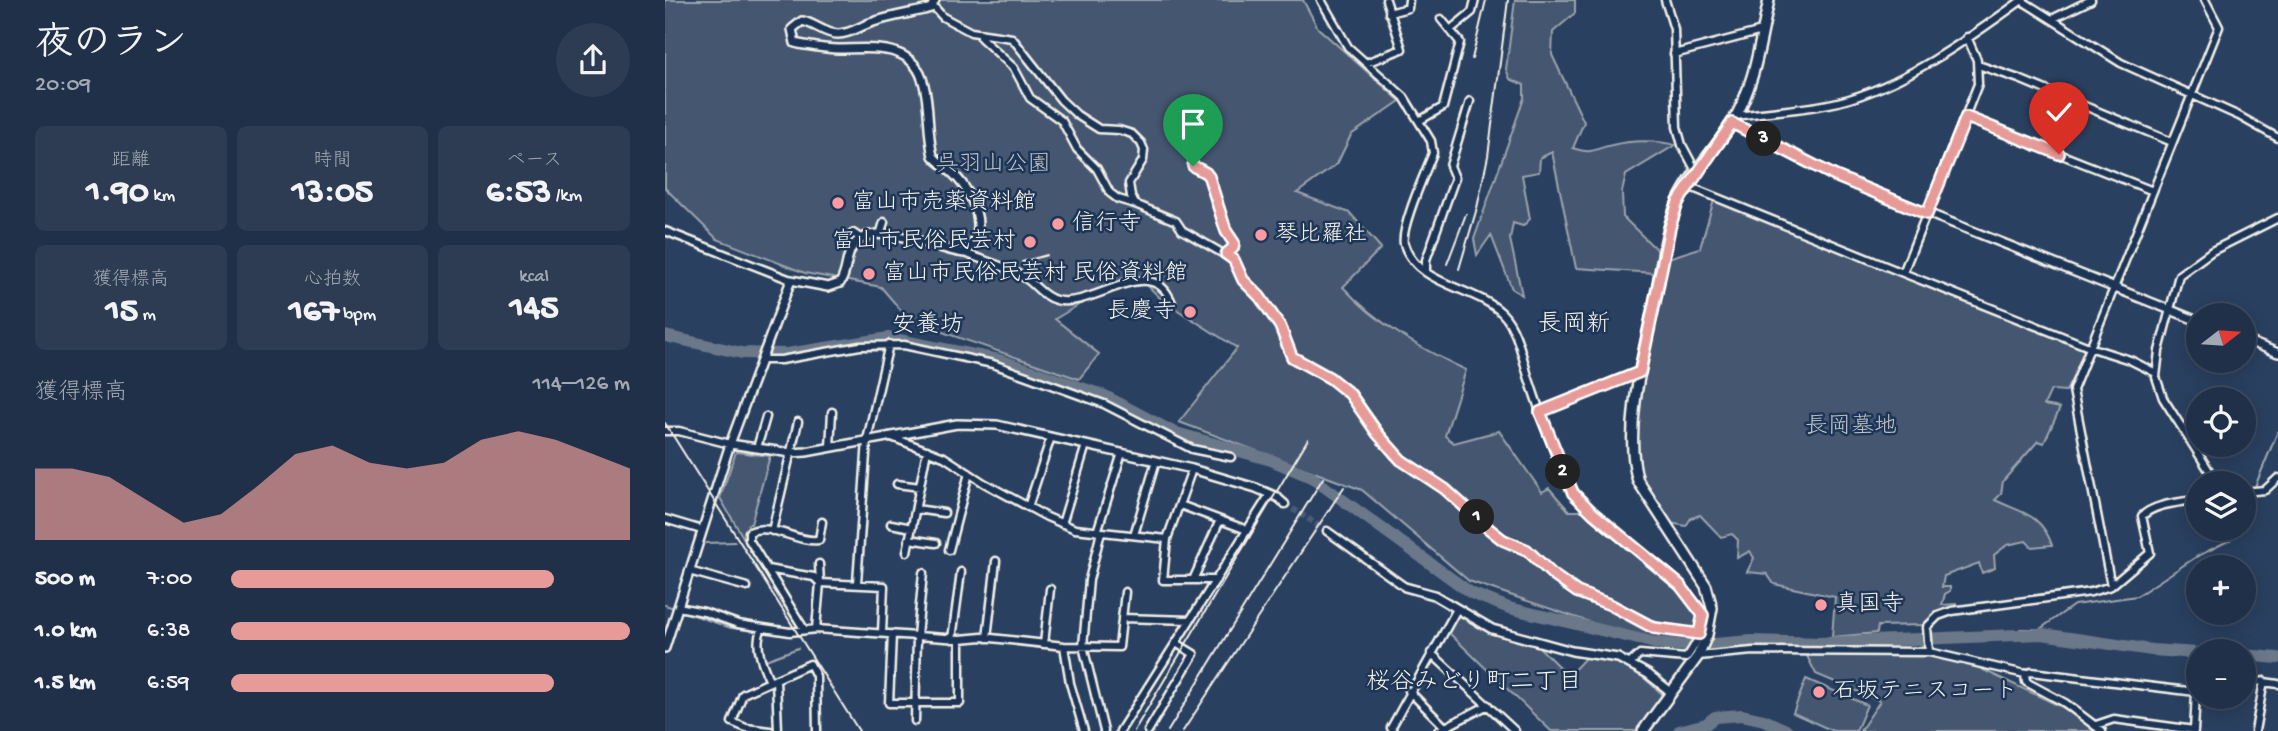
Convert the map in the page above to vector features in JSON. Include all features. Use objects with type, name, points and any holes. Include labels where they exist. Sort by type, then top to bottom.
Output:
[{"type":"main road","points":[[1643,731],[1699,654],[1712,608],[1706,586],[1638,481],[1633,466],[1635,406],[1640,372],[1670,227],[1678,202],[1734,119],[1750,84],[1769,0]]},
{"type":"street","points":[[1321,0],[1348,47],[1404,97],[1431,141],[1433,153],[1405,228],[1403,241],[1409,256],[1434,277],[1493,306],[1503,314],[1512,327],[1540,412],[1573,493],[1593,513],[1680,585],[1703,615],[1703,634],[1686,657],[1640,654],[1629,664]]},
{"type":"street","points":[[1366,63],[1402,49],[1386,0]]},
{"type":"street","points":[[1389,13],[1408,8],[1409,0]]},
{"type":"street","points":[[1450,30],[1472,12],[1475,0]]},
{"type":"street","points":[[1665,0],[1674,29],[1677,127],[1682,145],[1697,173]]},
{"type":"street","points":[[1734,119],[1838,102],[1867,93],[1918,68],[2021,0],[2121,62],[2278,138]]},
{"type":"street","points":[[2052,19],[2091,0]]},
{"type":"street","points":[[2111,586],[2073,390],[2219,27],[2205,0]]},
{"type":"street","points":[[965,253],[977,238],[977,219],[970,195],[951,171],[940,165],[933,156],[925,86],[914,63],[905,54],[871,47],[835,49],[795,43],[792,29],[802,21],[824,32],[837,34],[924,10],[934,3],[943,18],[982,35],[1003,35],[1011,38],[1061,100],[1077,115],[1099,129],[1132,134],[1141,143],[1144,150],[1143,160],[1129,183],[1135,204]]},
{"type":"street","points":[[1419,121],[1443,107],[1460,42],[1441,19]]},
{"type":"street","points":[[1674,54],[1762,31]]},
{"type":"street","points":[[982,35],[981,38],[1014,68],[1030,98],[1062,121],[1077,149],[1097,169],[1110,193],[1118,199],[1176,221],[1182,230],[1234,260],[1243,280],[1260,297],[1280,326],[1292,357],[1330,378],[1350,394],[1377,433],[1401,460],[1445,489],[1503,540],[1527,550],[1553,575],[1577,592],[1611,605],[1654,628],[1703,634]]},
{"type":"street","points":[[1903,274],[1978,84],[1978,65],[1967,37]]},
{"type":"street","points":[[1978,65],[2019,79],[2172,142]]},
{"type":"street","points":[[1426,271],[1426,260],[1455,178],[1450,166],[1470,101]]},
{"type":"street","points":[[1966,117],[2153,191]]},
{"type":"street","points":[[1734,119],[1835,176],[2186,316]]},
{"type":"street","points":[[1193,166],[1209,177],[1226,231],[1234,243],[1233,248],[1226,254]]},
{"type":"street","points":[[1688,186],[1903,274],[2089,347],[2130,360],[2156,373]]},
{"type":"street","points":[[2209,471],[2163,398],[2156,373],[2179,275],[2184,269],[2243,233],[2278,218]]},
{"type":"street","points":[[880,235],[884,222]]},
{"type":"street","points":[[665,231],[791,280],[828,287],[840,283],[846,274],[852,247],[862,239],[880,235],[906,236],[945,250],[965,253],[1026,278],[1054,300],[1077,300],[1149,279],[1157,281],[1164,288],[1172,303]]},
{"type":"street","points":[[853,233],[862,239]]},
{"type":"street","points":[[665,646],[730,444],[791,280]]},
{"type":"street","points":[[762,360],[781,360],[889,344],[993,364],[1104,404],[1192,449],[1231,457]]},
{"type":"street","points":[[857,583],[867,440],[872,408],[889,344]]},
{"type":"street","points":[[2256,344],[2278,353]]},
{"type":"street","points":[[1540,412],[1640,372]]},
{"type":"street","points":[[830,447],[832,412]]},
{"type":"street","points":[[757,448],[766,417]]},
{"type":"street","points":[[772,531],[798,422]]},
{"type":"street","points":[[665,431],[679,431],[730,444],[791,453],[973,423],[1014,428],[1192,469],[1256,488],[1286,504]]},
{"type":"street","points":[[890,436],[944,457],[1028,507],[1075,529],[1167,538]]},
{"type":"street","points":[[1028,507],[1051,436]]},
{"type":"street","points":[[1062,524],[1086,445]]},
{"type":"street","points":[[907,552],[927,450]]},
{"type":"street","points":[[1104,731],[1083,646],[1089,580],[1099,532],[1122,453]]},
{"type":"street","points":[[1134,535],[1156,461]]},
{"type":"street","points":[[1192,469],[1167,538],[1163,580],[1216,580]]},
{"type":"street","points":[[949,550],[969,473]]},
{"type":"street","points":[[2256,491],[2265,490],[2278,478]]},
{"type":"street","points":[[897,484],[920,487]]},
{"type":"street","points":[[1120,731],[1247,530],[1274,496]]},
{"type":"street","points":[[1929,652],[1927,627],[1938,616],[1952,611],[2091,593],[2111,586],[2150,553],[2142,516],[2149,510],[2186,502]]},
{"type":"street","points":[[1180,505],[1247,530]]},
{"type":"street","points":[[916,509],[944,513]]},
{"type":"street","points":[[665,519],[702,530]]},
{"type":"street","points":[[1193,580],[1220,520]]},
{"type":"street","points":[[804,629],[749,540],[749,532],[756,529],[772,531],[812,541],[819,540],[822,522]]},
{"type":"street","points":[[891,524],[912,528]]},
{"type":"street","points":[[1327,531],[1405,587],[1434,594],[1492,629],[1572,651],[1618,659],[1671,692]]},
{"type":"street","points":[[909,539],[936,542]]},
{"type":"street","points":[[988,638],[996,561]]},
{"type":"street","points":[[816,629],[819,564]]},
{"type":"street","points":[[767,569],[814,577],[820,583],[884,586],[882,633]]},
{"type":"street","points":[[689,570],[747,587]]},
{"type":"street","points":[[952,639],[961,572]]},
{"type":"street","points":[[915,721],[917,636],[923,573]]},
{"type":"street","points":[[1044,644],[1050,589]]},
{"type":"street","points":[[678,607],[704,612],[738,624],[790,632],[816,629],[952,639],[988,638],[1064,646],[1119,647],[1125,592]]},
{"type":"street","points":[[1394,731],[1391,728],[1409,691],[1457,610]]},
{"type":"street","points":[[1122,618],[1190,621]]},
{"type":"street","points":[[762,628],[758,634],[761,661],[773,680],[778,731]]},
{"type":"street","points":[[892,634],[890,703],[960,703],[960,639]]},
{"type":"street","points":[[1147,731],[1194,654],[1176,643]]},
{"type":"street","points":[[1064,646],[1070,683],[1084,731]]},
{"type":"street","points":[[1699,654],[1753,651],[1929,652],[2025,674],[2040,673],[2186,691]]},
{"type":"street","points":[[1431,653],[1515,731]]},
{"type":"street","points":[[770,731],[746,728],[732,722],[743,694],[810,664],[816,676],[817,731]]},
{"type":"street","points":[[2025,674],[2026,682],[2065,704],[2099,728],[2113,719],[2194,731],[2195,709]]},
{"type":"street","points":[[2256,680],[2278,684]]},
{"type":"street","points":[[2255,731],[2264,681]]},
{"type":"street","points":[[1409,691],[1445,727]]},
{"type":"street","points":[[1438,731],[1488,705]]},
{"type":"green space","name":"呉羽山公園","points":[[665,0],[1303,0],[1318,28],[1400,101],[1351,135],[1337,164],[1297,193],[1350,213],[1381,248],[1343,287],[1385,324],[1466,370],[1445,436],[1454,443],[1499,431],[1542,492],[1549,488],[1569,511],[1587,511],[1682,594],[1699,617],[1689,643],[1653,641],[1469,581],[1362,490],[1179,422],[1237,348],[1162,300],[1134,272],[1055,319],[1099,354],[1079,379],[910,321],[881,287],[805,273],[717,239],[665,188]]},
{"type":"green space","points":[[1515,0],[1575,0],[1575,13],[1553,32],[1552,55],[1584,122],[1573,148],[1589,151],[1635,141],[1675,145],[1626,175],[1622,192],[1623,217],[1659,252],[1655,273],[1576,268],[1552,152],[1540,158],[1539,172],[1522,175],[1530,219],[1523,226],[1513,223],[1510,239],[1522,295],[1512,289],[1491,235],[1477,255],[1474,239],[1524,98],[1524,85],[1510,79],[1506,69]]},
{"type":"green space","name":"長岡墓地","points":[[1714,200],[2082,347],[2085,354],[2066,391],[2051,390],[2044,405],[2060,408],[2044,443],[2038,441],[2003,481],[2001,494],[1995,500],[2036,520],[2052,545],[2032,547],[2026,541],[2007,545],[1994,555],[1995,568],[1982,573],[1979,563],[1944,576],[1942,587],[1950,587],[1950,591],[1945,594],[1942,605],[1956,604],[1955,609],[1935,614],[1923,625],[1878,626],[1877,633],[1832,637],[1835,597],[1774,584],[1767,574],[1747,572],[1754,558],[1750,551],[1737,558],[1738,540],[1732,534],[1721,537],[1700,515],[1691,518],[1686,526],[1670,523],[1633,466],[1646,361],[1668,258],[1700,248]]},
{"type":"green space","points":[[736,452],[770,456],[751,524],[748,524],[744,539],[720,498]]},
{"type":"green space","points":[[1460,616],[1481,629],[1538,646],[1568,676],[1587,656],[1612,660],[1634,669],[1661,693],[1662,699],[1638,731],[1551,731],[1447,631],[1454,617]]},
{"type":"green space","points":[[1806,654],[1928,655],[1975,666],[2064,708],[2095,731],[1860,731],[1880,701],[1816,674]]},
{"type":"green space","name":"石坂テニスコート","points":[[1806,679],[1867,705],[1856,731],[1833,731],[1793,713]]},
{"type":"waterway","points":[[665,336],[742,353],[787,354],[889,338],[999,360],[1105,396],[1173,432],[1271,460],[1311,477],[1471,593],[1509,608],[1655,643],[1689,646],[1751,641],[1821,643],[2042,634],[2186,652]]},
{"type":"waterway","points":[[2256,484],[2278,431]]},
{"type":"waterway","points":[[2020,635],[2020,629],[2040,629],[2074,605],[2137,596],[2196,557],[2228,541]]},
{"type":"waterway","points":[[706,543],[735,542]]},
{"type":"waterway","points":[[665,605],[674,608]]},
{"type":"waterway","points":[[679,610],[731,628],[758,631]]},
{"type":"waterway","points":[[763,661],[798,648]]},
{"type":"waterway","points":[[2256,656],[2278,658]]},
{"type":"waterway","points":[[1679,731],[1706,724],[1715,717],[1742,715],[1764,720],[1788,731]]},
{"type":"tunnel","points":[[1285,504],[1327,531]]},
{"type":"railway","points":[[1472,59],[1486,0]]},
{"type":"railway","points":[[1459,269],[1477,208],[1488,156],[1508,0]]},
{"type":"railway","points":[[1447,264],[1466,214]]},
{"type":"railway","points":[[1022,262],[1047,255]]},
{"type":"railway","points":[[665,423],[859,731]]},
{"type":"railway","points":[[1134,731],[1308,439]]},
{"type":"railway","points":[[1168,731],[1323,478]]},
{"type":"railway","points":[[1183,731],[1344,487]]},
{"type":"place","name":"富山市売薬資料館","points":[[838,203]]},
{"type":"place","name":"信行寺","points":[[1058,224]]},
{"type":"place","name":"琴比羅社","points":[[1261,235]]},
{"type":"place","name":"富山市民俗民芸村","points":[[1030,242]]},
{"type":"place","name":"富山市民俗民芸村 民俗資料館","points":[[869,274]]},
{"type":"place","name":"長慶寺","points":[[1190,312]]},
{"type":"place","name":"真国寺","points":[[1821,605]]},
{"type":"place","name":"石坂テニスコート","points":[[1819,692]]},
{"type":"district","name":"長岡新","points":[[1574,325]]},
{"type":"district","name":"安養坊","points":[[928,326]]},
{"type":"district","name":"桜谷みどり町二丁目","points":[[1474,683]]},
{"type":"route","points":[[1193,166],[1209,177],[1226,231],[1234,243],[1233,248],[1226,254],[1238,265],[1243,280],[1260,297],[1280,326],[1292,357],[1330,378],[1350,394],[1395,455],[1445,489],[1503,540],[1527,550],[1553,575],[1577,592],[1611,605],[1654,628],[1699,634],[1703,615],[1680,585],[1593,513],[1573,493],[1540,412],[1640,372],[1670,227],[1678,202],[1732,123],[1835,176],[1927,214],[1966,117],[2059,154]]}]
